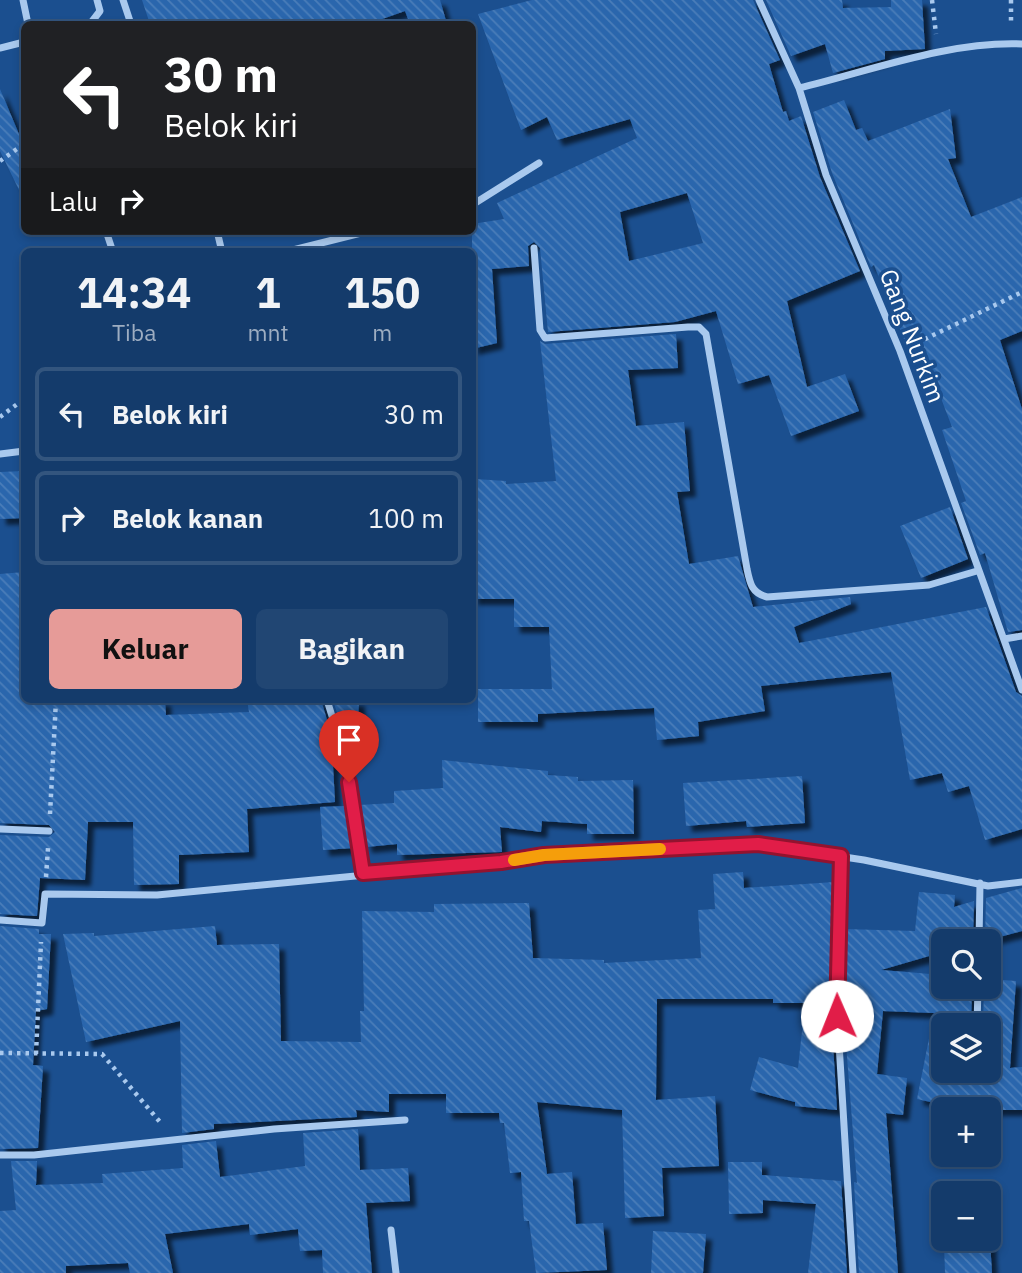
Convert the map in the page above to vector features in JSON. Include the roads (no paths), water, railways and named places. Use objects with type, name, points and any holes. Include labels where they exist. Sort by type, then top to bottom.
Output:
[{"type":"street","points":[[23,0],[27,21]]},
{"type":"street","points":[[92,21],[100,11],[97,0]]},
{"type":"street","points":[[123,0],[130,21]]},
{"type":"street","name":"Gang Nurkim","points":[[759,0],[799,88],[825,174],[900,351],[1022,690]]},
{"type":"street","points":[[0,48],[21,43]]},
{"type":"street","points":[[799,88],[938,52],[999,43],[1022,44]]},
{"type":"street","points":[[476,202],[539,163]]},
{"type":"street","points":[[301,248],[353,235]]},
{"type":"street","points":[[534,248],[540,330],[545,338],[688,327],[699,327],[706,334],[747,569],[752,589],[758,594],[767,597],[929,585],[977,571]]},
{"type":"street","points":[[0,454],[21,451]]},
{"type":"street","points":[[1004,639],[1022,636]]},
{"type":"street","points":[[328,703],[345,758],[363,873]]},
{"type":"street","points":[[0,829],[49,831]]},
{"type":"street","points":[[0,920],[42,923],[46,894],[157,895],[363,873],[501,862],[544,855],[758,844],[841,856],[998,886],[1022,882]]},
{"type":"street","points":[[841,856],[836,994],[853,1273]]},
{"type":"street","points":[[979,929],[980,883]]},
{"type":"street","points":[[0,1155],[177,1142],[274,1129],[405,1120]]},
{"type":"street","points":[[391,1230],[396,1273]]}]
